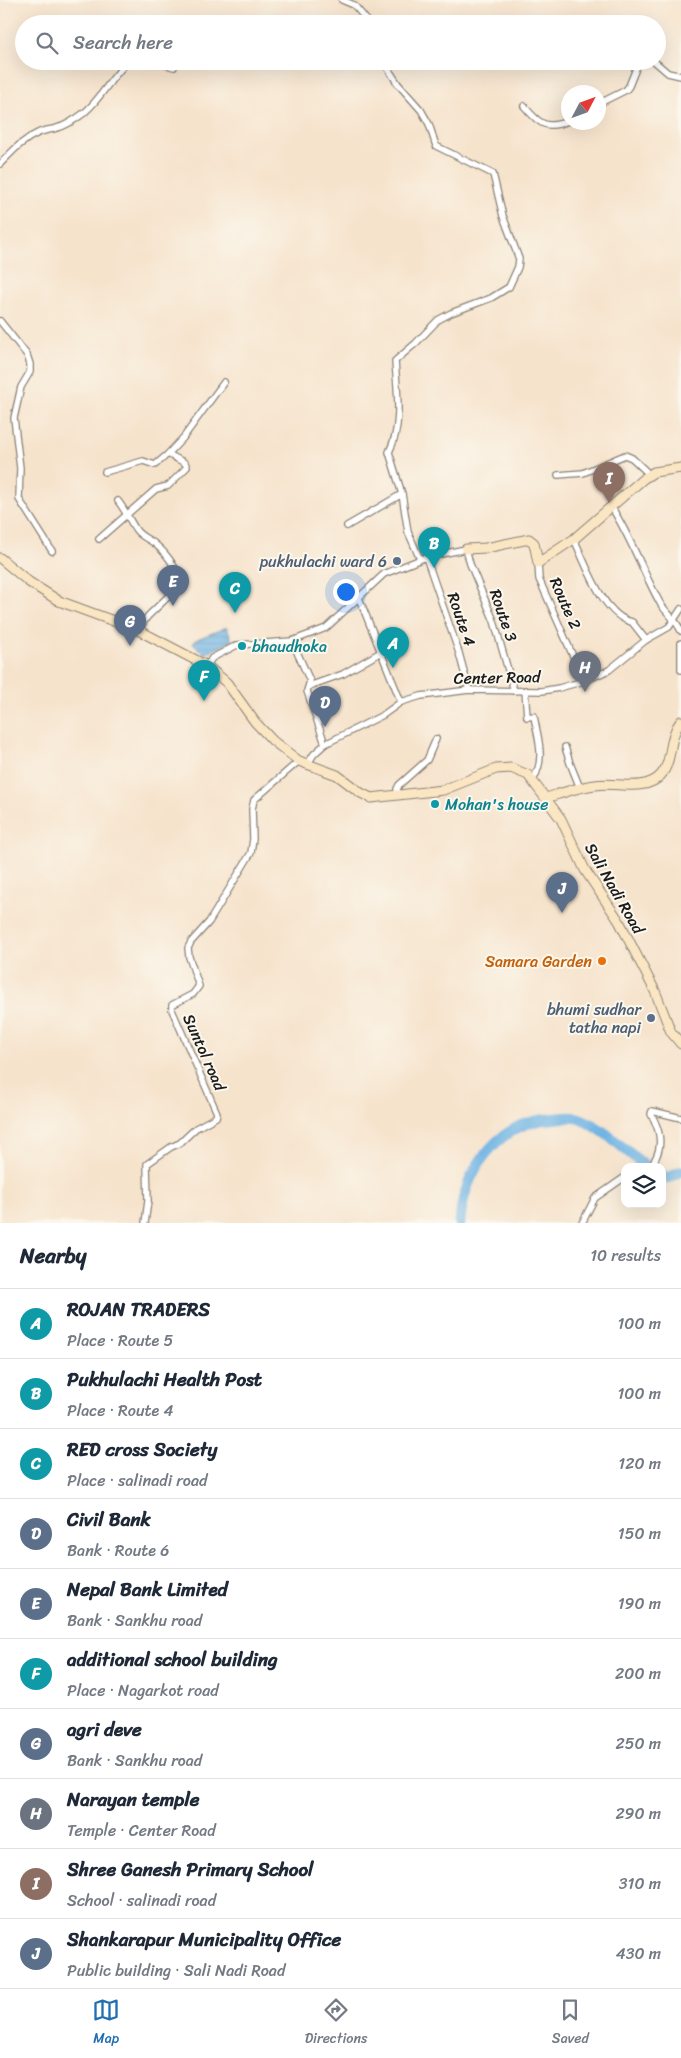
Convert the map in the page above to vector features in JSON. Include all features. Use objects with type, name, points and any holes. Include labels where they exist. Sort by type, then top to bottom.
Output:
[{"type":"main road","points":[[466,548],[486,548],[529,539],[534,543],[538,563],[574,539],[650,474],[681,468]]},
{"type":"main road","points":[[0,558],[29,582],[59,601],[138,630],[206,666],[227,683],[255,722],[273,741],[303,763],[337,775],[371,798],[443,790],[457,786],[492,770],[503,768],[521,771],[532,780]]},
{"type":"main road","points":[[546,798],[580,788],[607,783],[644,784],[655,780],[664,770],[674,732],[681,721]]},
{"type":"main road","name":"Sali Nadi Road","points":[[532,780],[561,819],[590,880],[619,921],[656,991],[671,1032],[681,1044]]},
{"type":"street","points":[[342,0],[355,2],[364,15]]},
{"type":"street","points":[[0,164],[22,142],[32,136],[41,131],[59,128],[82,115],[100,97],[120,70]]},
{"type":"street","points":[[389,70],[421,110],[429,124],[436,146],[493,174],[503,216],[519,259],[518,267],[509,287],[491,298],[451,312],[438,320],[395,361],[398,423],[396,440],[389,452],[402,494],[408,532],[420,559]]},
{"type":"street","points":[[606,100],[630,86],[635,70]]},
{"type":"street","points":[[666,70],[672,75],[681,76]]},
{"type":"street","points":[[524,106],[540,121],[551,126],[561,124]]},
{"type":"street","points":[[0,321],[27,355],[30,364],[30,372],[21,387],[14,418],[20,468],[19,499],[52,551]]},
{"type":"street","points":[[105,472],[143,461],[155,465],[183,438],[224,382]]},
{"type":"street","points":[[98,539],[156,489],[168,486],[187,467],[185,463],[168,454]]},
{"type":"street","points":[[558,475],[582,473],[625,455],[632,458],[650,474]]},
{"type":"street","points":[[347,526],[402,494]]},
{"type":"street","points":[[118,500],[138,533],[156,545],[169,560],[179,576],[180,582],[175,591],[155,608],[138,630]]},
{"type":"street","points":[[612,508],[626,532],[664,610],[675,618],[681,630]]},
{"type":"street","points":[[574,539],[591,578],[608,604],[624,620],[632,622],[646,640]]},
{"type":"street","points":[[206,666],[212,658],[237,645],[292,641],[326,628],[384,574],[426,557],[466,548]]},
{"type":"street","name":"Route 3","points":[[466,548],[470,564],[494,621],[514,691]]},
{"type":"street","name":"Route 4","points":[[426,557],[459,653],[469,690]]},
{"type":"street","name":"Route 2","points":[[538,563],[539,579],[584,681]]},
{"type":"street","points":[[359,598],[401,702]]},
{"type":"street","name":"Center Road","points":[[303,763],[325,744],[382,715],[401,702],[421,696],[469,690],[542,691],[584,681],[614,666],[646,640],[668,627],[681,608]]},
{"type":"street","points":[[292,641],[310,681],[307,691],[325,744]]},
{"type":"street","points":[[681,643],[681,670]]},
{"type":"street","points":[[309,686],[343,674],[381,652]]},
{"type":"street","points":[[525,690],[527,717],[534,716],[540,754],[540,769],[532,780]]},
{"type":"street","points":[[398,794],[397,789],[399,785],[427,760],[436,739]]},
{"type":"street","points":[[565,747],[580,788]]},
{"type":"street","name":"Suntol road","points":[[145,1223],[148,1202],[147,1164],[170,1147],[180,1143],[196,1128],[216,1118],[217,1114],[172,1010],[172,1005],[193,994],[199,986],[189,957],[188,948],[209,922],[251,853],[254,800],[303,763]]},
{"type":"street","points":[[653,1163],[657,1155],[660,1134],[651,1114],[652,1111],[681,1118]]},
{"type":"street","points":[[582,1223],[594,1198],[621,1180]]},
{"type":"water","points":[[227,627],[232,641],[207,653],[203,653],[193,643],[197,639]]},
{"type":"waterway","points":[[460,1223],[468,1186],[476,1168],[486,1153],[514,1129],[532,1122],[564,1117],[578,1118],[605,1133],[641,1163]]},
{"type":"waterway","points":[[666,1177],[668,1178],[681,1171]]},
{"type":"place","name":"Shree Ganesh Primary School","points":[[609,503]]},
{"type":"place","name":"pukhulachi ward 6","points":[[397,561]]},
{"type":"place","name":"Pukhulachi Health Post","points":[[434,568]]},
{"type":"place","name":"Nepal Bank Limited","points":[[173,606]]},
{"type":"place","name":"RED cross Society","points":[[235,613]]},
{"type":"place","name":"agri deve","points":[[130,646]]},
{"type":"place","name":"bhaudhoka","points":[[242,646]]},
{"type":"place","name":"ROJAN TRADERS","points":[[393,668]]},
{"type":"place","name":"Narayan temple","points":[[585,692]]},
{"type":"place","name":"additional school building","points":[[204,701]]},
{"type":"place","name":"Civil Bank","points":[[325,727]]},
{"type":"place","name":"Mohan's house","points":[[435,804]]},
{"type":"place","name":"Shankarapur Municipality Office","points":[[562,913]]},
{"type":"place","name":"Samara Garden","points":[[602,961]]},
{"type":"place","name":"bhumi sudhar tatha napi","points":[[651,1018]]}]
